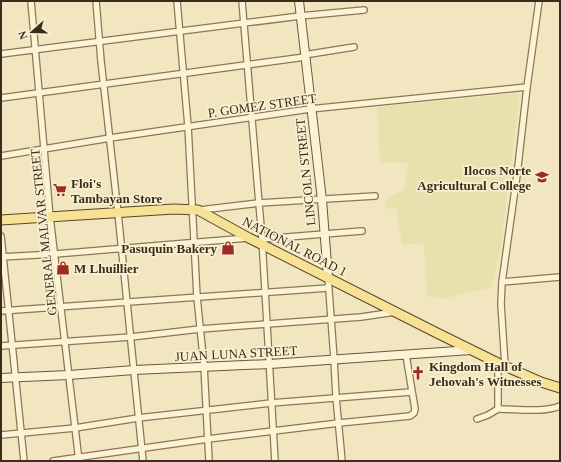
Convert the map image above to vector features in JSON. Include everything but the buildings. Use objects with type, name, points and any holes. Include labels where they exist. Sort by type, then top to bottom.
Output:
[{"type":"main road","points":[[1,220],[195,210]]},
{"type":"main road","name":"NATIONAL ROAD 1","points":[[195,210],[249,238],[262,241],[328,278],[471,350],[541,382],[560,388]]},
{"type":"street","name":"GENERAL MALVAR STREET","points":[[31,1],[50,217],[79,459]]},
{"type":"street","points":[[96,1],[143,461]]},
{"type":"street","points":[[177,1],[195,210],[194,243],[204,366],[209,461]]},
{"type":"street","points":[[242,1],[262,241],[275,461]]},
{"type":"street","name":"LINCOLN STREET","points":[[298,1],[322,200],[342,461]]},
{"type":"street","points":[[498,409],[502,365],[502,282],[539,1]]},
{"type":"street","points":[[1,54],[300,16],[364,10]]},
{"type":"street","points":[[1,98],[247,65],[354,47]]},
{"type":"street","name":"P. GOMEZ STREET","points":[[1,156],[188,126],[310,109],[527,87]]},
{"type":"street","points":[[195,210],[259,203],[375,196]]},
{"type":"street","points":[[262,241],[362,231]]},
{"type":"street","points":[[1,236],[2,257],[10,310],[24,461]]},
{"type":"street","points":[[2,257],[249,238]]},
{"type":"street","points":[[502,282],[560,276]]},
{"type":"street","points":[[1,311],[126,301],[328,288]]},
{"type":"street","points":[[1,346],[131,337],[200,329],[361,317],[395,312]]},
{"type":"street","name":"JUAN LUNA STREET","points":[[1,378],[204,366],[270,364],[471,350]]},
{"type":"street","points":[[53,461],[79,459],[142,448],[208,439],[339,423],[408,417],[415,412],[406,355]]},
{"type":"street","points":[[1,435],[75,428],[138,418],[271,403],[411,392]]},
{"type":"street","points":[[477,419],[498,409],[539,409],[560,406]]},
{"type":"shaded area","points":[[520,93],[501,247],[492,287],[443,299],[427,296],[424,243],[402,245],[396,207],[386,209],[385,199],[405,189],[408,163],[380,162],[377,107]]},
{"type":"place","name":"Ilocos Norte Agricultural College","points":[[542,177]]},
{"type":"place","name":"Floi's Tambayan Store","points":[[60,190]]},
{"type":"place","name":"Pasuquin Bakery","points":[[228,248]]},
{"type":"place","name":"M Lhuillier","points":[[63,268]]},
{"type":"place","name":"Kingdom Hall of Jehovah's Witnesses","points":[[418,373]]}]
